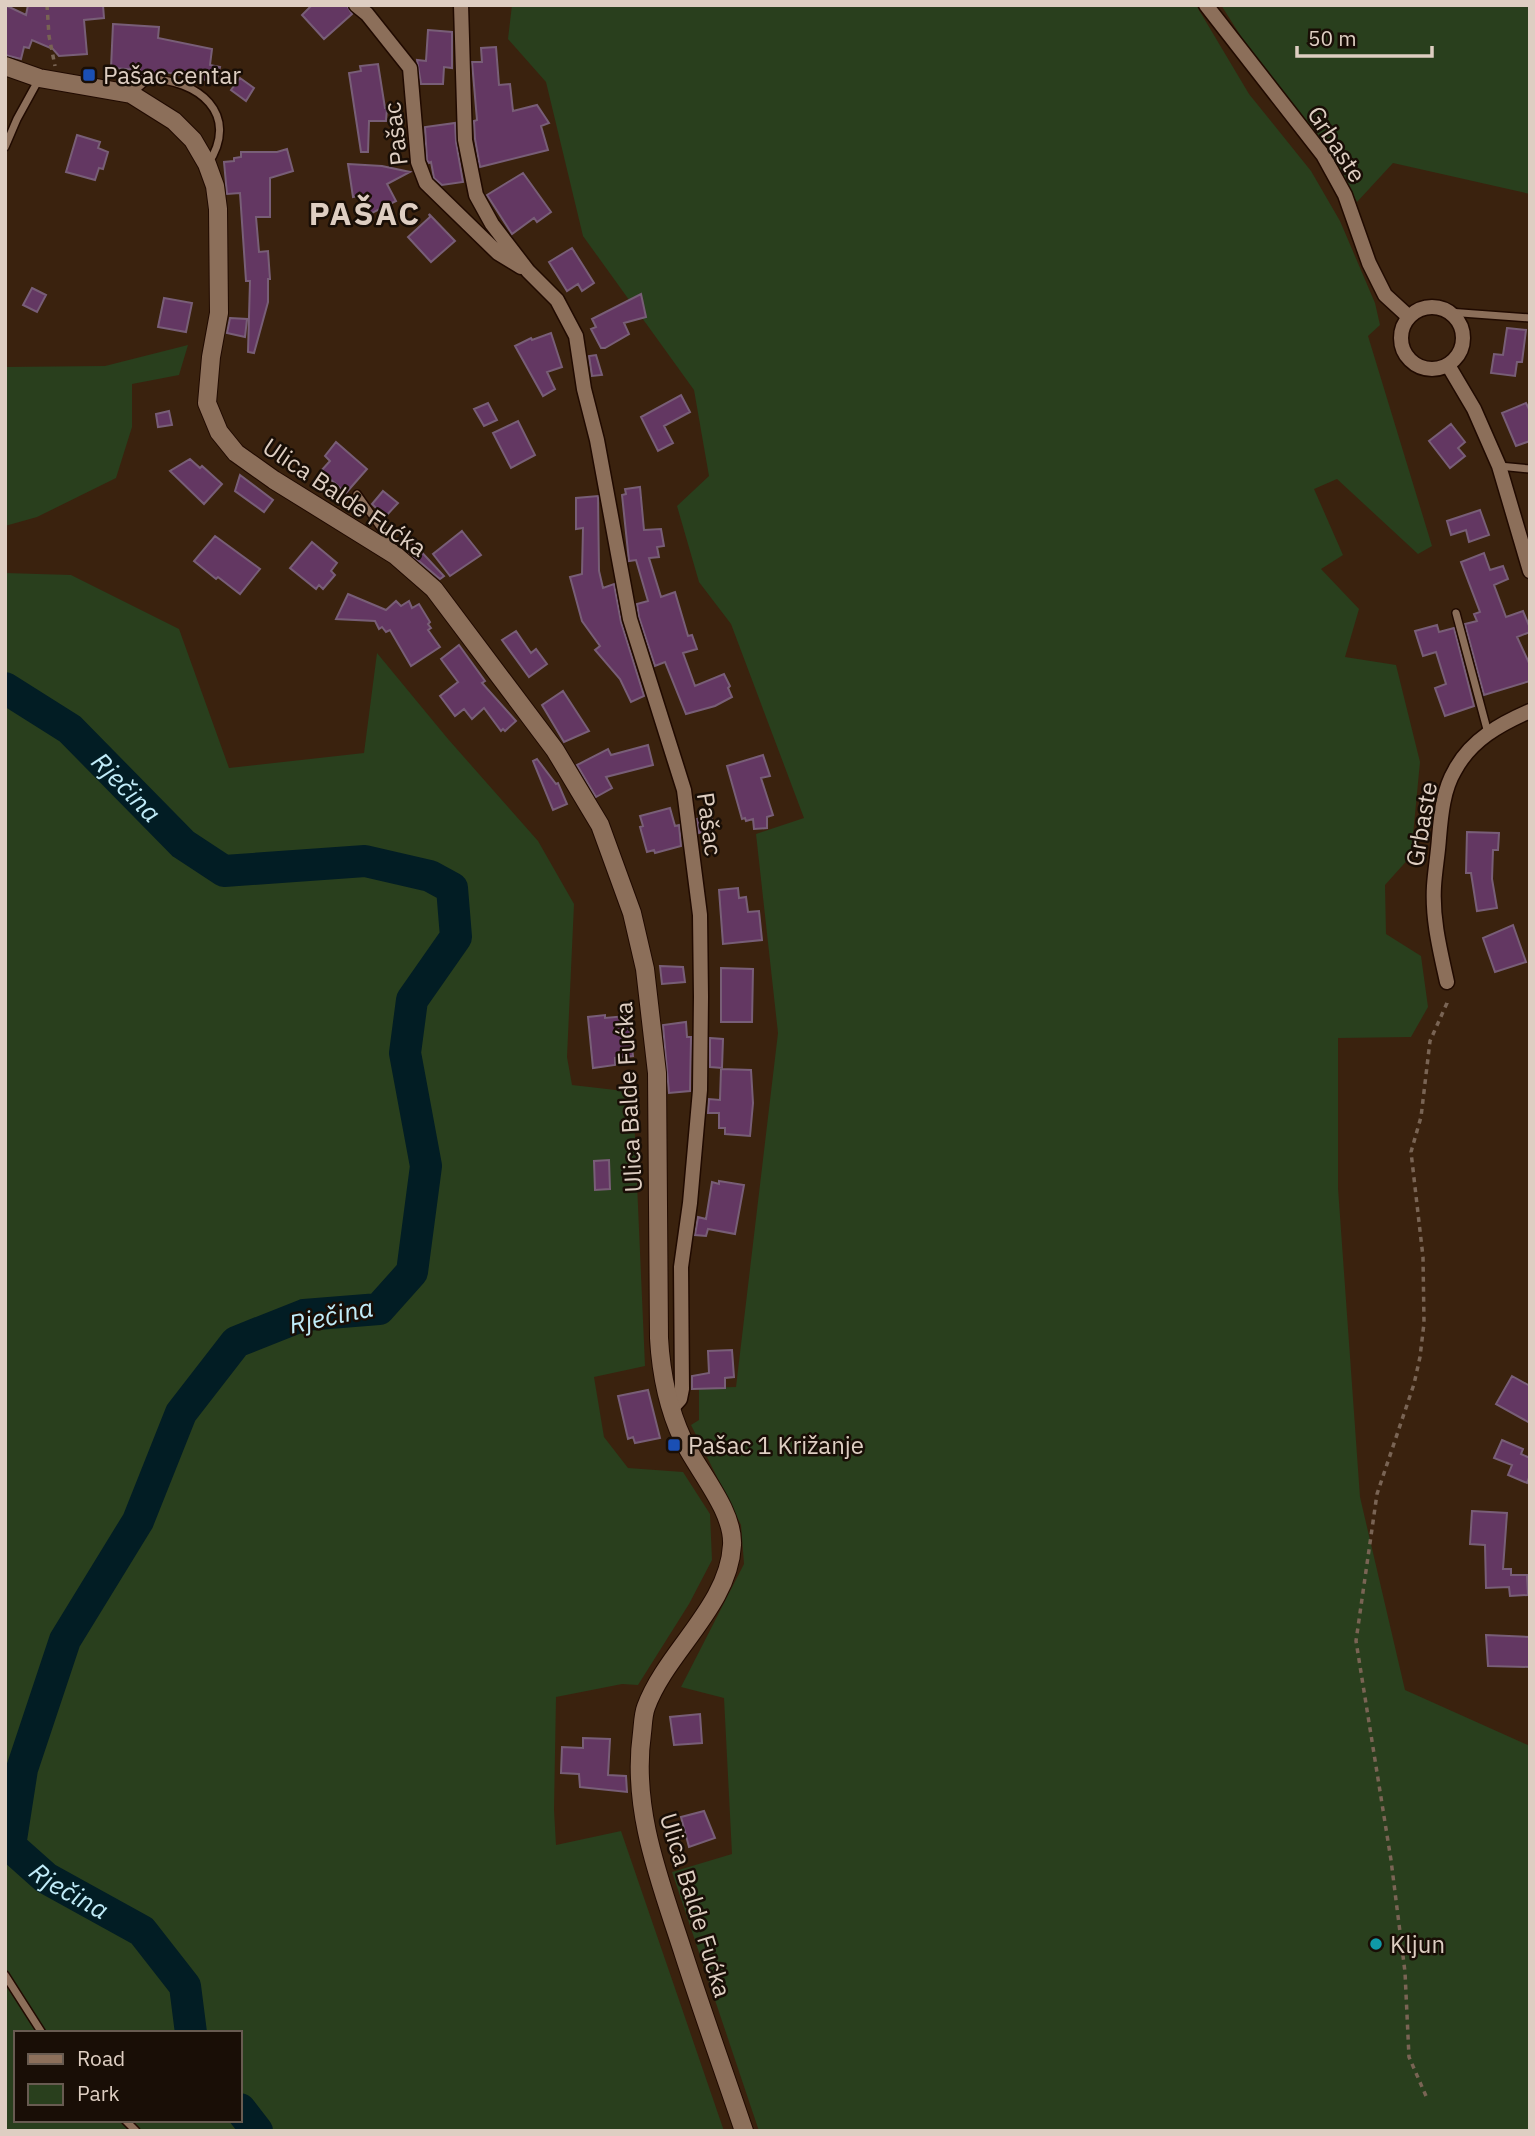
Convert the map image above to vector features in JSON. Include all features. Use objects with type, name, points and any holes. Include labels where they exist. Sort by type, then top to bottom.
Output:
[{"type":"main road","name":"Ulica Balde Fućka","points":[[5,66],[39,78],[131,94],[174,121],[193,140],[207,164],[215,186],[220,255],[219,313],[211,357],[207,403],[219,432],[236,453],[274,480],[395,555],[434,589],[555,750],[600,825],[632,913],[645,970],[657,1073],[659,1338],[662,1376],[683,1440],[725,1515],[732,1535],[729,1566],[722,1586],[669,1664],[645,1708],[640,1749],[641,1810],[653,1858],[744,2131]]},
{"type":"street","name":"Pašac","points":[[356,5],[368,14],[410,68],[418,162],[426,183],[498,253],[528,271]]},
{"type":"street","name":"Pašac","points":[[461,5],[465,140],[476,195],[492,224],[528,271],[557,300],[576,337],[630,619],[684,790],[699,915],[700,1090],[690,1203],[681,1267],[681,1395],[671,1409]]},
{"type":"street","name":"Grbaste","points":[[1206,5],[1323,155],[1345,195],[1369,263],[1385,295],[1409,317]]},
{"type":"street","points":[[1428,307],[1448,312],[1461,328],[1463,339],[1456,358],[1448,365],[1429,370],[1411,362],[1401,345],[1401,335],[1409,317],[1428,307]]},
{"type":"street","points":[[1448,365],[1474,409],[1499,466],[1530,571]]},
{"type":"street","name":"Grbaste","points":[[1447,982],[1437,935],[1434,887],[1447,787],[1455,768],[1469,750],[1496,726],[1530,711]]},
{"type":"lane","points":[[5,147],[39,78]]},
{"type":"lane","points":[[131,94],[148,79],[163,79],[182,83],[202,95],[215,108],[220,132],[218,149],[207,164]]},
{"type":"lane","points":[[1448,312],[1530,318]]},
{"type":"lane","points":[[1499,466],[1530,469]]},
{"type":"lane","points":[[357,494],[388,538],[395,555]]},
{"type":"lane","points":[[1456,613],[1488,733]]},
{"type":"lane","points":[[5,1975],[41,2031]]},
{"type":"path","points":[[47,5],[52,53]]},
{"type":"path","points":[[1426,2096],[1409,2057],[1405,1972],[1391,1860],[1356,1641],[1377,1494],[1415,1384],[1420,1357],[1424,1301],[1423,1257],[1411,1152],[1421,1117],[1430,1041],[1447,1003],[1447,982]]},
{"type":"green space","points":[[512,5],[1196,5],[1249,94],[1311,171],[1340,221],[1375,303],[1380,325],[1368,336],[1432,546],[1418,554],[1337,479],[1314,489],[1343,555],[1321,569],[1359,609],[1345,657],[1396,665],[1420,762],[1411,856],[1385,885],[1386,934],[1421,956],[1428,1007],[1411,1037],[1338,1038],[1338,1188],[1360,1497],[1405,1690],[1530,1746],[1530,2131],[759,2131],[672,1872],[732,1854],[724,1698],[681,1687],[744,1564],[741,1525],[691,1425],[699,1420],[699,1388],[736,1387],[778,1033],[756,834],[804,818],[731,624],[699,582],[677,506],[709,476],[694,390],[583,236],[546,82],[508,39]]},
{"type":"green space","points":[[1221,5],[1530,5],[1530,194],[1393,163],[1357,202],[1326,146],[1242,38]]},
{"type":"green space","points":[[188,345],[179,375],[132,384],[132,427],[116,478],[37,517],[5,526],[5,367],[105,366]]},
{"type":"green space","points":[[5,573],[71,575],[179,629],[229,768],[364,753],[377,653],[538,841],[574,904],[567,1057],[572,1085],[633,1092],[645,1366],[594,1377],[604,1437],[628,1468],[683,1472],[710,1514],[712,1560],[689,1604],[638,1685],[622,1684],[556,1697],[556,1845],[621,1831],[724,2131],[5,2131]]},
{"type":"building","points":[[5,5],[26,15],[28,5],[103,5],[104,18],[84,20],[87,54],[59,56],[53,49],[32,40],[29,48],[24,47],[21,59],[5,55]]},
{"type":"building","points":[[312,5],[347,5],[352,14],[324,39],[302,15]]},
{"type":"building","points":[[113,24],[159,27],[158,38],[212,49],[210,65],[220,67],[216,82],[160,71],[157,74],[140,75],[140,70],[111,68]]},
{"type":"building","points":[[428,30],[452,32],[452,68],[444,67],[443,84],[421,84],[417,60],[426,61]]},
{"type":"building","points":[[496,47],[499,85],[510,84],[513,111],[537,105],[549,123],[541,126],[548,150],[480,167],[475,139],[474,121],[477,120],[472,62],[482,62],[481,48]]},
{"type":"building","points":[[378,64],[387,108],[386,121],[369,121],[368,152],[361,152],[349,73],[361,71],[360,66]]},
{"type":"building","points":[[240,78],[254,88],[246,101],[231,90]]},
{"type":"building","points":[[455,123],[463,182],[442,185],[434,178],[431,162],[427,160],[425,127]]},
{"type":"building","points":[[77,135],[100,142],[98,148],[108,152],[103,169],[99,168],[95,180],[66,172]]},
{"type":"building","points":[[287,149],[293,171],[270,178],[270,217],[256,217],[259,252],[268,251],[270,279],[268,302],[254,353],[248,352],[250,281],[246,281],[240,193],[227,194],[224,162],[241,157],[241,152],[277,152]]},
{"type":"building","points":[[348,164],[382,166],[410,172],[387,184],[396,201],[370,214],[362,195],[353,197]]},
{"type":"building","points":[[523,173],[551,212],[537,222],[534,218],[512,234],[487,195]]},
{"type":"building","points":[[429,214],[455,241],[431,262],[408,237],[430,217]]},
{"type":"building","points":[[572,248],[594,283],[582,291],[578,284],[567,291],[549,262]]},
{"type":"building","points":[[32,288],[46,295],[37,312],[23,305]]},
{"type":"building","points":[[641,294],[646,317],[624,323],[629,334],[601,348],[591,329],[596,327],[592,319]]},
{"type":"building","points":[[164,298],[192,303],[186,332],[158,327]]},
{"type":"building","points":[[230,318],[247,319],[245,337],[227,333]]},
{"type":"building","points":[[1507,328],[1526,330],[1522,362],[1517,362],[1515,376],[1491,373],[1494,354],[1503,355]]},
{"type":"building","points":[[551,333],[562,367],[547,372],[555,389],[543,396],[515,346]]},
{"type":"building","points":[[596,355],[602,375],[592,376],[589,356]]},
{"type":"building","points":[[681,395],[690,412],[664,426],[673,443],[658,451],[641,417]]},
{"type":"building","points":[[488,403],[497,420],[484,426],[474,409]]},
{"type":"building","points":[[1526,403],[1530,411],[1530,441],[1516,446],[1502,413]]},
{"type":"building","points":[[169,411],[172,425],[158,427],[156,414]]},
{"type":"building","points":[[518,421],[535,455],[511,468],[493,433]]},
{"type":"building","points":[[1451,424],[1465,442],[1458,448],[1465,456],[1450,468],[1429,441]]},
{"type":"building","points":[[336,442],[367,469],[346,493],[321,471],[330,461],[325,456]]},
{"type":"building","points":[[190,459],[222,484],[204,504],[170,471]]},
{"type":"building","points":[[240,475],[273,500],[264,512],[235,491]]},
{"type":"building","points":[[640,487],[644,530],[661,529],[664,546],[657,547],[659,557],[649,558],[661,597],[675,592],[688,636],[692,635],[697,649],[683,653],[695,686],[724,674],[730,686],[728,688],[732,697],[715,706],[686,714],[665,662],[655,666],[639,617],[637,604],[648,601],[636,560],[629,561],[622,495],[626,494],[625,489]]},
{"type":"building","points":[[383,491],[398,503],[385,517],[372,504]]},
{"type":"building","points":[[598,496],[599,571],[603,588],[614,584],[621,622],[644,696],[631,702],[620,679],[595,650],[600,646],[582,621],[570,577],[582,574],[583,528],[576,529],[576,498]]},
{"type":"building","points":[[1480,510],[1489,535],[1469,542],[1466,530],[1451,535],[1447,521]]},
{"type":"building","points":[[462,531],[481,555],[450,576],[433,554]]},
{"type":"building","points":[[215,536],[260,569],[240,594],[194,561]]},
{"type":"building","points":[[312,542],[337,563],[331,571],[335,575],[323,589],[319,585],[316,589],[290,568]]},
{"type":"building","points":[[414,544],[444,576],[440,579],[406,550]]},
{"type":"building","points":[[1484,553],[1490,570],[1503,566],[1508,579],[1494,585],[1506,617],[1523,611],[1530,628],[1530,632],[1517,637],[1530,665],[1530,681],[1484,695],[1465,624],[1477,621],[1474,614],[1480,612],[1461,562]]},
{"type":"building","points":[[348,594],[386,610],[396,601],[401,606],[409,601],[412,608],[419,604],[430,622],[428,624],[431,628],[428,630],[440,647],[411,666],[390,630],[386,632],[382,627],[379,629],[375,621],[336,619]]},
{"type":"building","points":[[1437,625],[1439,632],[1454,628],[1474,706],[1445,716],[1435,688],[1446,684],[1436,652],[1423,656],[1415,631]]},
{"type":"building","points":[[516,631],[531,653],[536,649],[547,664],[529,677],[502,640]]},
{"type":"building","points":[[459,645],[485,681],[482,683],[516,721],[505,731],[501,731],[484,708],[472,719],[464,709],[455,716],[440,696],[458,682],[441,659]]},
{"type":"building","points":[[563,691],[589,731],[564,742],[542,705]]},
{"type":"building","points":[[648,745],[653,765],[606,777],[612,788],[596,797],[577,765],[608,749],[611,755]]},
{"type":"building","points":[[763,755],[770,776],[761,778],[773,815],[767,817],[767,828],[754,829],[753,819],[742,819],[727,766]]},
{"type":"building","points":[[537,759],[556,784],[558,783],[567,804],[553,810],[533,761]]},
{"type":"building","points":[[670,808],[675,826],[679,825],[681,846],[655,853],[654,850],[647,852],[640,816]]},
{"type":"building","points":[[711,815],[714,829],[699,833],[697,819]]},
{"type":"building","points":[[1467,832],[1499,833],[1498,850],[1493,850],[1492,879],[1497,908],[1477,911],[1471,873],[1466,873]]},
{"type":"building","points":[[738,888],[739,898],[746,897],[748,912],[759,911],[762,940],[723,944],[719,890]]},
{"type":"building","points":[[1513,925],[1526,962],[1495,972],[1483,938]]},
{"type":"building","points":[[660,966],[683,967],[685,982],[662,984]]},
{"type":"building","points":[[721,968],[753,969],[752,1022],[721,1022]]},
{"type":"building","points":[[605,1015],[605,1018],[626,1016],[626,1019],[629,1019],[633,1056],[615,1058],[615,1065],[593,1068],[588,1017]]},
{"type":"building","points":[[686,1022],[687,1037],[691,1037],[690,1091],[669,1093],[663,1025]]},
{"type":"building","points":[[710,1038],[723,1039],[722,1068],[710,1067]]},
{"type":"building","points":[[721,1069],[751,1070],[753,1103],[750,1136],[725,1134],[725,1128],[719,1128],[719,1113],[708,1113],[709,1099],[720,1100]]},
{"type":"building","points":[[609,1160],[610,1189],[595,1190],[594,1161]]},
{"type":"building","points":[[719,1181],[744,1185],[735,1234],[708,1229],[706,1236],[695,1235],[698,1217],[706,1219],[712,1182],[719,1184]]},
{"type":"building","points":[[732,1350],[734,1377],[725,1378],[725,1388],[692,1389],[692,1376],[709,1373],[708,1351]]},
{"type":"building","points":[[1512,1376],[1530,1386],[1530,1423],[1496,1404]]},
{"type":"building","points":[[648,1390],[660,1438],[635,1443],[633,1437],[628,1439],[618,1396]]},
{"type":"building","points":[[1502,1440],[1523,1449],[1521,1454],[1530,1458],[1527,1483],[1508,1475],[1512,1465],[1494,1458]]},
{"type":"building","points":[[1472,1511],[1507,1513],[1503,1569],[1511,1569],[1511,1575],[1527,1575],[1528,1595],[1510,1596],[1509,1587],[1486,1588],[1485,1545],[1470,1544]]},
{"type":"building","points":[[1486,1635],[1530,1637],[1530,1667],[1488,1666]]},
{"type":"building","points":[[700,1714],[702,1743],[674,1745],[670,1717]]},
{"type":"building","points":[[583,1738],[610,1739],[608,1775],[626,1776],[627,1792],[580,1787],[579,1774],[561,1773],[562,1747],[583,1748]]},
{"type":"building","points":[[704,1811],[715,1838],[689,1847],[681,1817]]},
{"type":"waterway","name":"Rječina","points":[[5,688],[70,729],[183,844],[224,871],[365,861],[430,876],[452,888],[456,937],[412,1000],[405,1053],[426,1166],[412,1272],[379,1309],[304,1315],[236,1342],[181,1413],[138,1521],[65,1640],[22,1769],[10,1846],[46,1878],[142,1931],[185,1986],[191,2031]]},
{"type":"waterway","name":"Rječina","points":[[242,2112],[257,2131]]},
{"type":"place","name":"Pašac centar","points":[[89,75]]},
{"type":"place","name":"Pašac 1 Križanje","points":[[674,1445]]},
{"type":"place","name":"Kljun","points":[[1376,1944]]},
{"type":"district","name":"PAŠAC","points":[[365,213]]}]
